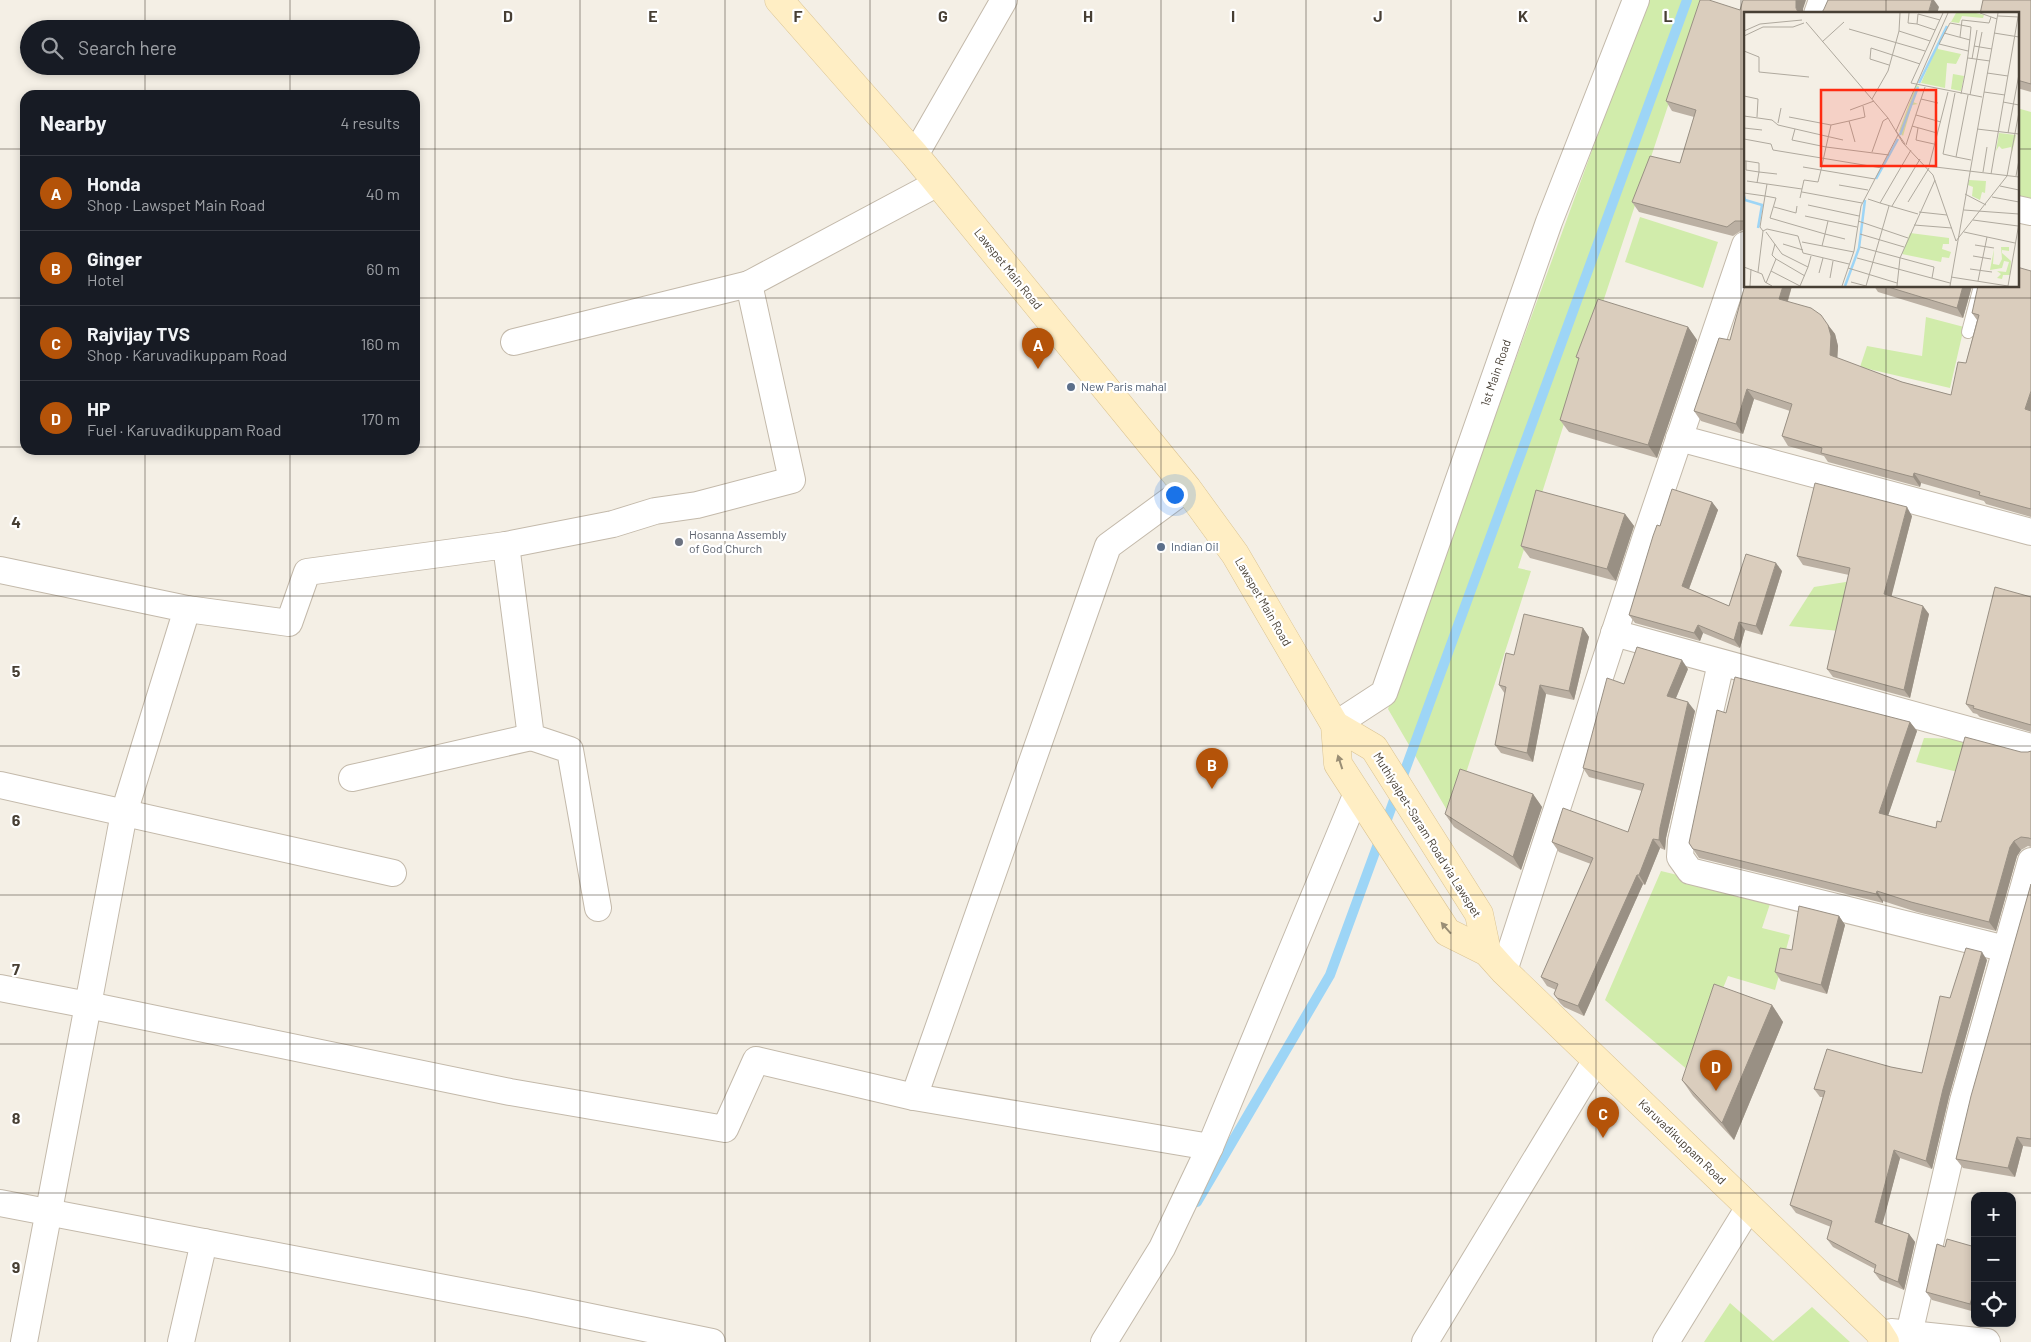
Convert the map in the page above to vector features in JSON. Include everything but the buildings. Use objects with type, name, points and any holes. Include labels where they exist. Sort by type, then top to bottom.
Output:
[{"type":"street","name":"Lawspet Main Road","points":[[779,0],[915,155],[1187,488],[1235,554],[1335,725]]},
{"type":"street","points":[[915,155],[1004,0]]},
{"type":"street","name":"1st Main Road","points":[[1335,725],[1384,693],[1549,222],[1636,0]]},
{"type":"street","points":[[514,342],[749,284],[938,183]]},
{"type":"street","points":[[2018,209],[2031,212]]},
{"type":"street","points":[[1335,725],[1338,764],[1447,932],[1496,962],[1614,633],[1744,248]]},
{"type":"street","points":[[0,570],[187,609],[289,623],[307,572],[506,545],[613,524],[655,511],[696,505],[792,480],[749,284]]},
{"type":"street","points":[[1679,438],[2031,532]]},
{"type":"street","points":[[914,1097],[1108,546],[1187,488]]},
{"type":"street","points":[[506,545],[531,737]]},
{"type":"street","points":[[24,1342],[124,813],[187,609]]},
{"type":"street","points":[[1614,633],[2031,747]]},
{"type":"street","points":[[1721,663],[1681,841],[1680,857],[1690,871],[2006,948]]},
{"type":"street","name":"Muthiyalpet–Saram Road via Lawspet","points":[[1335,725],[1374,748],[1479,914],[1496,962]]},
{"type":"street","points":[[352,778],[531,737],[570,750],[598,908]]},
{"type":"street","points":[[0,785],[393,874]]},
{"type":"street","points":[[1104,1342],[1162,1248],[1210,1146],[1357,793]]},
{"type":"street","points":[[1987,1342],[1891,1336],[1963,1102],[2031,861]]},
{"type":"street","name":"Karuvadikuppam Road","points":[[1496,962],[1749,1207],[1891,1336]]},
{"type":"street","points":[[0,988],[510,1092],[725,1129],[756,1060],[914,1097],[1210,1146]]},
{"type":"street","points":[[1425,1342],[1596,1060]]},
{"type":"street","points":[[0,1203],[528,1304],[712,1342]]},
{"type":"street","points":[[1666,1342],[1749,1207]]},
{"type":"street","points":[[181,1342],[204,1242]]},
{"type":"lane","points":[[1968,332],[1979,288]]},
{"type":"green space","points":[[1647,0],[1703,0],[1600,311],[1518,568],[1531,571],[1466,773],[1448,812],[1388,709]]},
{"type":"green space","points":[[2018,108],[2031,112],[2031,209],[2018,206]]},
{"type":"green space","points":[[1640,217],[1718,242],[1703,288],[1625,262]]},
{"type":"green space","points":[[1926,317],[1964,327],[1950,388],[1860,367],[1867,346],[1922,356]]},
{"type":"green space","points":[[1852,581],[1839,631],[1789,626],[1814,587]]},
{"type":"green space","points":[[1924,738],[1965,739],[1958,772],[1916,762]]},
{"type":"green space","points":[[1661,871],[1772,898],[1762,928],[1790,935],[1775,990],[1728,976],[1689,1071],[1605,1000]]},
{"type":"green space","points":[[1730,1303],[1773,1341],[1812,1307],[1850,1342],[1704,1342]]},
{"type":"waterway","points":[[1197,1202],[1330,975],[1687,0]]},
{"type":"place","name":"Honda","points":[[1038,369]]},
{"type":"place","name":"New Paris mahal","points":[[1071,387]]},
{"type":"place","name":"Hosanna Assembly of God Church","points":[[679,542]]},
{"type":"place","name":"Indian Oil","points":[[1161,547]]},
{"type":"place","name":"Ginger","points":[[1212,789]]},
{"type":"place","name":"HP","points":[[1716,1091]]},
{"type":"place","name":"Rajvijay TVS","points":[[1603,1138]]}]
